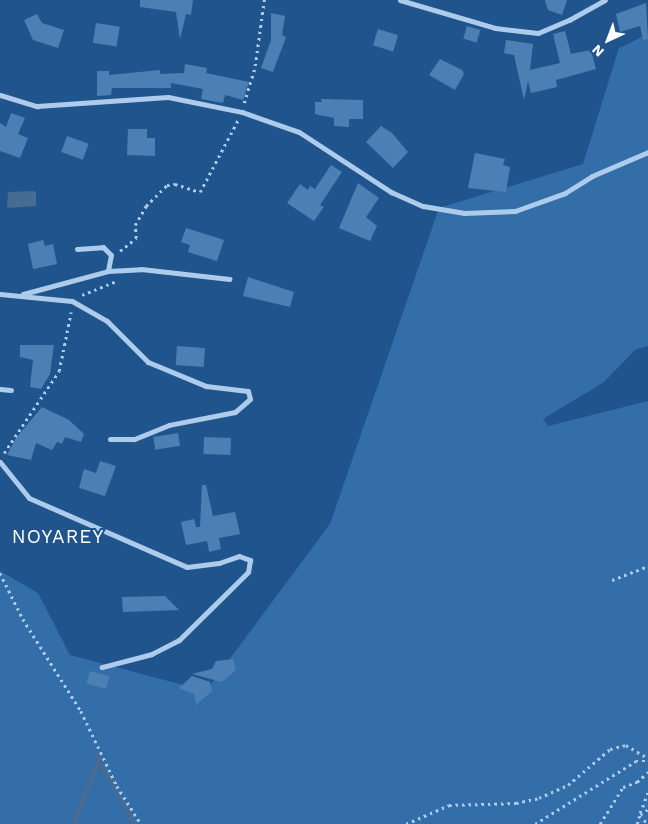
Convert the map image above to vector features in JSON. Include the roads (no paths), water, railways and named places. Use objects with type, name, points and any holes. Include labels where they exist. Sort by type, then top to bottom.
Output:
[{"type":"street","points":[[400,0],[487,26],[538,33],[570,20],[605,0]]},
{"type":"street","points":[[0,96],[37,106],[168,97],[242,112],[299,132],[399,196],[423,206],[464,213],[524,208],[565,193],[592,176],[648,152]]},
{"type":"street","points":[[77,249],[103,247],[111,255],[108,271]]},
{"type":"street","points":[[21,294],[108,271],[141,269],[229,279]]},
{"type":"street","points":[[0,294],[21,294],[72,301],[107,321],[148,362],[206,386],[248,391],[250,399],[235,412],[169,425],[134,439],[110,439]]},
{"type":"street","points":[[0,389],[11,390]]},
{"type":"street","points":[[0,462],[30,498],[187,567],[219,563],[239,556],[250,560],[248,572],[179,640],[152,654],[102,667]]},
{"type":"waterway","points":[[73,824],[99,759],[98,754]]},
{"type":"waterway","points":[[99,759],[135,824]]},
{"type":"district","name":"NOYAREY","points":[[58,537]]}]
